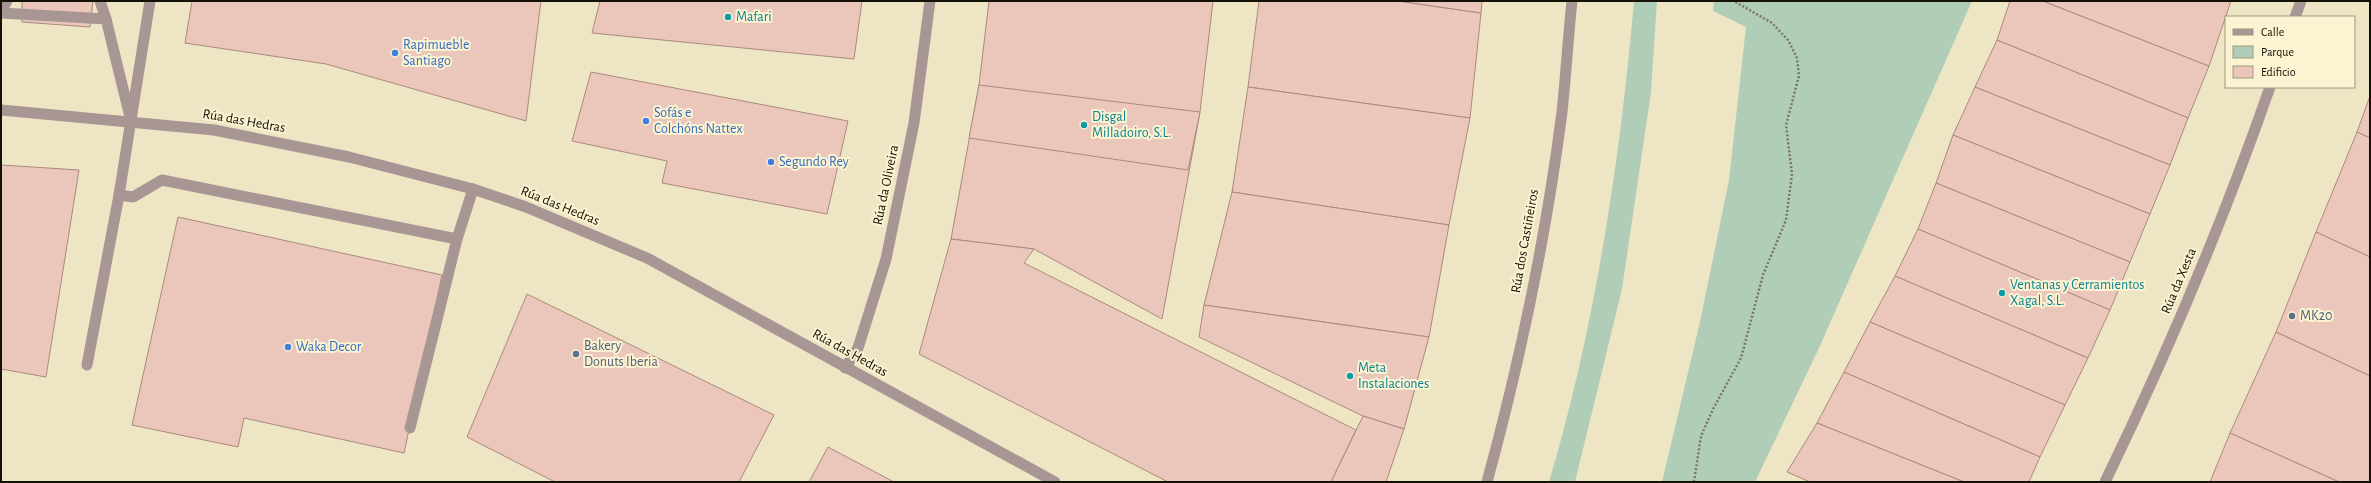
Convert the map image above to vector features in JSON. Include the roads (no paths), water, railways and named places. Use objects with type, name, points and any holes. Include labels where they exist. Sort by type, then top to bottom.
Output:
[{"type":"street","points":[[1,8],[2,1]]},
{"type":"street","points":[[7,1],[1,12],[106,19]]},
{"type":"street","points":[[100,1],[106,19],[131,122]]},
{"type":"street","points":[[106,1],[106,19]]},
{"type":"street","points":[[87,365],[119,195],[150,1]]},
{"type":"street","name":"Rúa da Oliveira","points":[[845,368],[858,348],[886,258],[914,123],[930,1]]},
{"type":"street","name":"Rúa dos Castiñeiros","points":[[1487,482],[1508,406],[1539,253],[1562,113],[1572,1]]},
{"type":"street","points":[[2295,16],[2301,1]]},
{"type":"street","name":"Rúa da Xesta","points":[[2106,482],[2136,419],[2194,285],[2270,88]]},
{"type":"street","name":"Rúa das Hedras","points":[[1,110],[214,130],[350,157],[473,189],[526,207],[647,258],[1055,482]]},
{"type":"street","points":[[119,195],[133,197],[162,180],[457,239]]},
{"type":"street","points":[[410,428],[457,239],[473,189]]},
{"type":"place","name":"Mafari","points":[[728,17]]},
{"type":"place","name":"Rapimueble Santiago","points":[[395,53]]},
{"type":"place","name":"Sofás e Colchóns Nattex","points":[[646,121]]},
{"type":"place","name":"Disgal Milladoiro, S.L.","points":[[1084,125]]},
{"type":"place","name":"Segundo Rey","points":[[771,162]]},
{"type":"place","name":"Ventanas y Cerramientos Xagal, S.L.","points":[[2002,293]]},
{"type":"place","name":"MK20","points":[[2292,316]]},
{"type":"place","name":"Waka Decor","points":[[288,347]]},
{"type":"place","name":"Bakery Donuts Iberia","points":[[576,354]]},
{"type":"place","name":"Meta Instalaciones","points":[[1350,376]]}]
